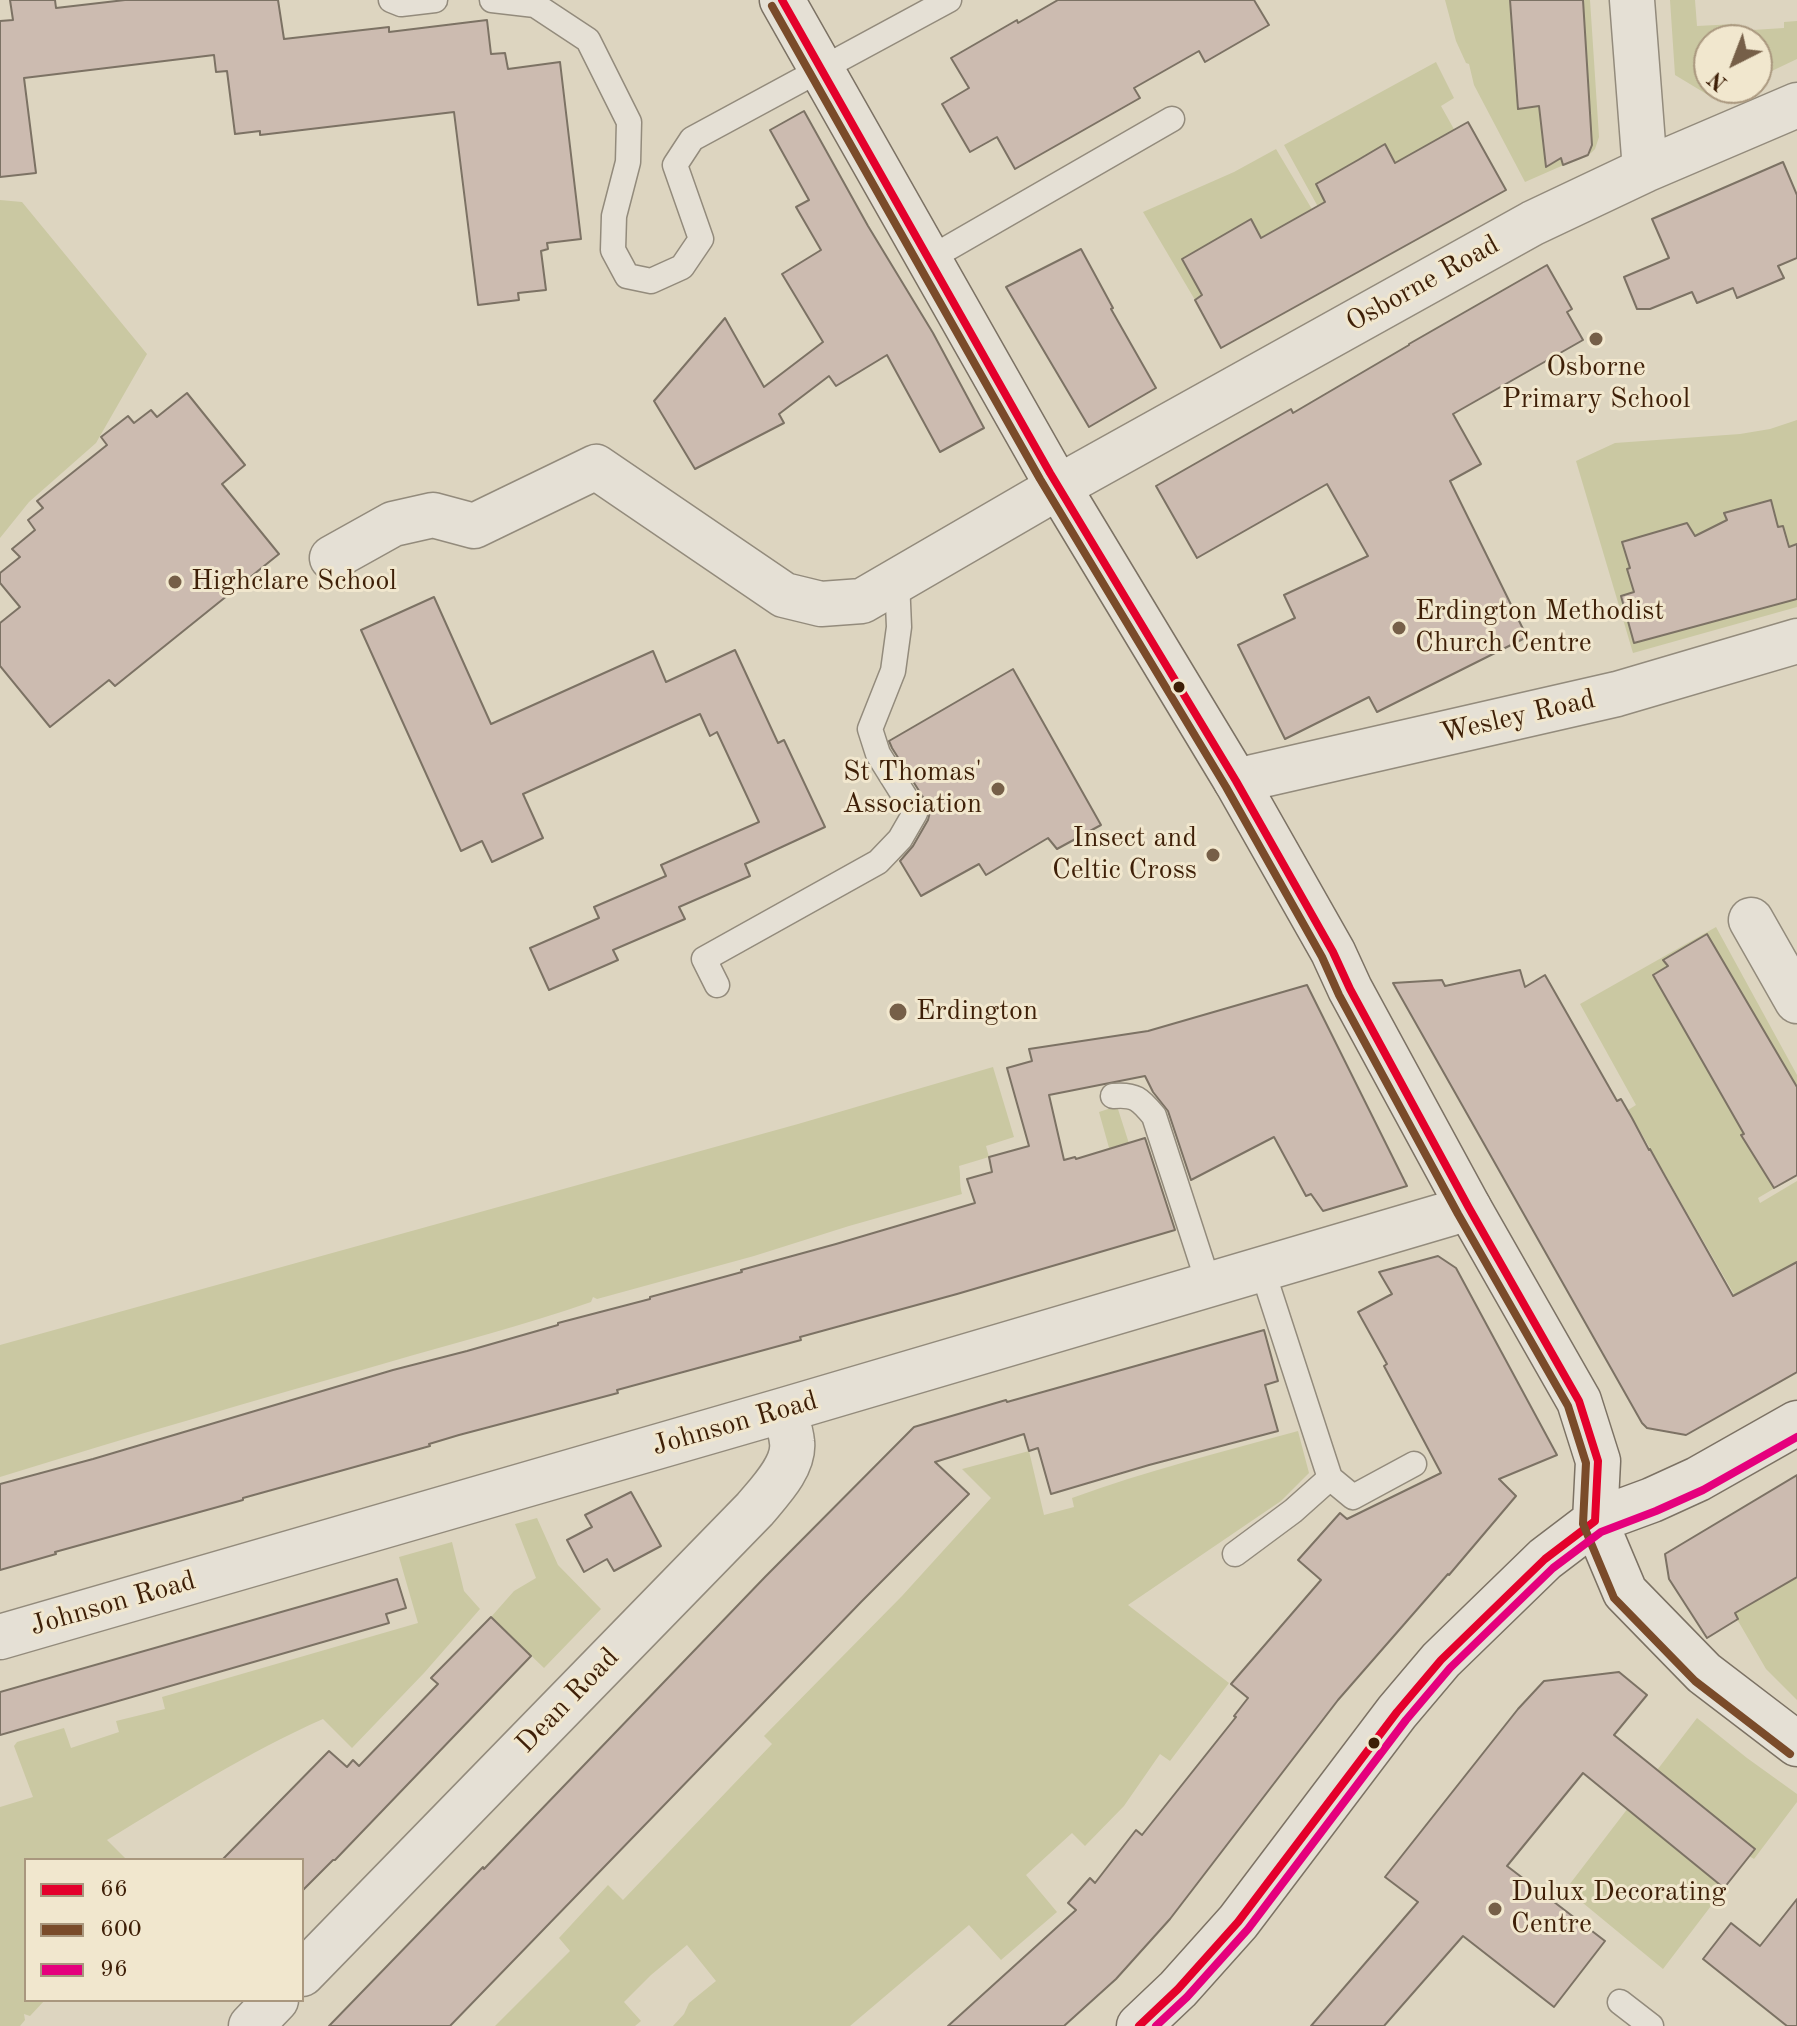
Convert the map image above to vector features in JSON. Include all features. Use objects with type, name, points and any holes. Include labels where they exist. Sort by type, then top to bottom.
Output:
[{"type":"street","points":[[782,0],[1050,473],[1236,781],[1333,952],[1469,1208],[1579,1401],[1598,1461],[1595,1521],[1625,1592],[1704,1673],[1797,1744]]},
{"type":"street","points":[[1632,0],[1645,170]]},
{"type":"street","name":"Osborne Road","points":[[332,558],[393,524],[433,515],[474,526],[596,467],[784,595],[821,604],[862,601],[1060,486],[1533,223],[1645,170],[1797,105]]},
{"type":"street","name":"Wesley Road","points":[[1236,781],[1617,694],[1797,641]]},
{"type":"street","points":[[1751,920],[1797,1001]]},
{"type":"street","name":"Johnson Road","points":[[0,1637],[1469,1208]]},
{"type":"street","name":"Dean Road","points":[[304,1972],[755,1509],[781,1478],[791,1455],[793,1443],[784,1410]]},
{"type":"street","points":[[1139,2026],[1178,1989],[1238,1922],[1397,1712],[1441,1660],[1545,1559],[1595,1521],[1698,1479],[1797,1423]]},
{"type":"street","points":[[251,2026],[274,2002]]},
{"type":"lane","points":[[391,0],[401,4],[435,0]]},
{"type":"lane","points":[[492,0],[535,5],[588,40],[629,122],[628,162],[614,216],[613,250],[627,276],[651,281],[682,267],[701,239],[675,165],[692,139],[949,0]]},
{"type":"lane","points":[[929,259],[1172,119]]},
{"type":"lane","points":[[717,985],[704,959],[878,862],[900,839],[915,813],[878,754],[870,729],[893,671],[899,627],[897,580]]},
{"type":"lane","points":[[1113,1096],[1129,1094],[1143,1101],[1154,1116],[1209,1285]]},
{"type":"lane","points":[[1262,1269],[1330,1478],[1353,1497],[1414,1464]]},
{"type":"lane","points":[[1235,1554],[1293,1511],[1330,1478]]},
{"type":"lane","points":[[1620,2002],[1651,2026]]},
{"type":"shaded area","points":[[1445,0],[1590,0],[1599,137],[1591,153],[1525,182],[1474,85],[1469,64],[1456,41]]},
{"type":"shaded area","points":[[1670,0],[1695,0],[1697,24],[1693,24],[1693,86],[1675,75]]},
{"type":"shaded area","points":[[1797,21],[1797,59],[1773,70],[1773,29],[1784,28],[1784,22]]},
{"type":"shaded area","points":[[1436,62],[1454,98],[1441,106],[1464,147],[1404,180],[1385,145],[1316,184],[1336,221],[1328,225],[1284,145]]},
{"type":"shaded area","points":[[1276,149],[1322,226],[1271,255],[1251,220],[1182,259],[1202,295],[1195,300],[1143,212],[1234,172]]},
{"type":"shaded area","points":[[0,200],[22,202],[147,354],[96,443],[29,502],[0,538]]},
{"type":"shaded area","points":[[1797,420],[1797,607],[1633,653],[1576,461],[1615,443],[1740,434]]},
{"type":"shaded area","points":[[1716,927],[1797,1075],[1797,1175],[1758,1198],[1760,1203],[1797,1181],[1797,1282],[1788,1267],[1763,1280],[1746,1315],[1628,1110],[1636,1105],[1580,1004]]},
{"type":"shaded area","points":[[993,1067],[1014,1137],[986,1146],[989,1157],[959,1166],[962,1194],[754,1256],[597,1299],[593,1297],[591,1302],[540,1318],[0,1477],[0,1345]]},
{"type":"shaded area","points":[[1117,1106],[1133,1156],[1113,1162],[1099,1112]]},
{"type":"shaded area","points":[[1298,1431],[1309,1473],[1281,1501],[1128,1605],[1229,1683],[1170,1761],[1160,1754],[1124,1806],[1085,1846],[1072,1833],[1026,1875],[1057,1912],[1001,1960],[969,1925],[850,2026],[673,2026],[689,2003],[716,1981],[687,1945],[624,2002],[641,2021],[635,2026],[495,2026],[570,1951],[559,1938],[608,1885],[623,1900],[772,1744],[764,1736],[902,1596],[991,1498],[962,1469],[1029,1451],[1044,1515],[1074,1507],[1072,1498],[1100,1488]]},
{"type":"shaded area","points":[[537,1518],[558,1565],[601,1609],[544,1668],[491,1617],[514,1591],[536,1578],[515,1524]]},
{"type":"shaded area","points":[[1797,1533],[1797,1700],[1766,1669],[1716,1583]]},
{"type":"shaded area","points":[[452,1542],[464,1591],[480,1609],[352,1748],[323,1719],[240,1760],[107,1840],[125,1858],[24,1858],[24,2002],[43,2002],[30,2016],[24,2014],[25,2020],[20,2026],[0,2026],[0,1807],[33,1797],[14,1746],[17,1742],[64,1728],[71,1748],[119,1732],[116,1721],[165,1709],[162,1697],[418,1623],[399,1557]]},
{"type":"shaded area","points":[[1697,1718],[1797,1794],[1797,1802],[1754,1859],[1749,1856],[1663,1969],[1566,1889]]},
{"type":"building","points":[[10,0],[55,0],[56,8],[125,0],[278,0],[284,39],[389,27],[389,32],[487,20],[491,54],[505,53],[508,69],[560,62],[581,239],[547,243],[548,249],[541,251],[546,290],[518,293],[519,300],[478,305],[454,112],[260,135],[260,131],[235,134],[227,71],[216,72],[214,55],[24,78],[36,173],[0,177],[0,21],[13,20]]},
{"type":"building","points":[[1058,0],[1254,0],[1269,25],[1205,62],[1199,51],[1134,88],[1140,98],[1015,169],[997,137],[970,152],[942,104],[969,88],[951,58]]},
{"type":"building","points":[[1510,0],[1583,0],[1592,145],[1588,155],[1563,165],[1561,158],[1546,167],[1539,106],[1518,109]]},
{"type":"building","points":[[804,111],[868,226],[933,333],[984,428],[940,452],[887,355],[836,386],[829,376],[779,414],[784,423],[695,469],[654,401],[725,318],[764,387],[823,342],[782,274],[821,250],[796,207],[809,200],[770,130]]},
{"type":"building","points":[[1468,122],[1506,190],[1221,348],[1195,300],[1202,295],[1182,259],[1251,219],[1261,238],[1325,202],[1316,184],[1385,144],[1395,163]]},
{"type":"building","points":[[1783,162],[1797,195],[1797,258],[1778,266],[1784,278],[1737,298],[1733,288],[1697,303],[1692,292],[1650,309],[1637,309],[1624,277],[1669,258],[1652,219]]},
{"type":"building","points":[[1081,249],[1156,388],[1089,427],[1006,287]]},
{"type":"building","points":[[1547,265],[1572,309],[1567,312],[1583,340],[1453,414],[1481,464],[1450,481],[1527,637],[1377,712],[1369,697],[1285,739],[1238,645],[1295,618],[1284,595],[1368,556],[1327,484],[1197,558],[1156,486],[1291,409],[1293,413]]},
{"type":"building","points":[[187,393],[245,465],[222,484],[279,554],[115,686],[109,680],[50,727],[0,666],[0,623],[20,607],[0,583],[0,573],[20,557],[12,549],[35,530],[28,520],[43,508],[37,501],[107,445],[101,437],[128,416],[134,423],[151,410],[157,417]]},
{"type":"building","points":[[1771,500],[1778,527],[1783,526],[1789,547],[1797,544],[1797,599],[1634,643],[1621,596],[1634,592],[1622,542],[1687,523],[1695,536],[1727,520],[1724,513]]},
{"type":"building","points":[[434,597],[491,724],[653,651],[666,682],[735,650],[778,743],[784,740],[825,827],[745,864],[750,876],[679,907],[685,919],[613,950],[618,960],[549,990],[530,948],[599,918],[594,907],[666,876],[661,865],[759,822],[717,732],[710,736],[700,714],[523,794],[543,838],[492,862],[482,841],[461,851],[361,630]]},
{"type":"building","name":"St Thomas' Association","points":[[1013,669],[1101,825],[1057,849],[1048,838],[986,875],[979,864],[921,896],[900,861],[913,846],[930,812],[889,741]]},
{"type":"building","points":[[1707,934],[1797,1087],[1797,1175],[1774,1188],[1741,1135],[1744,1134],[1653,975],[1668,966],[1663,960]]},
{"type":"building","points":[[1520,970],[1525,987],[1545,975],[1617,1101],[1621,1099],[1733,1296],[1797,1262],[1797,1372],[1686,1435],[1647,1428],[1642,1423],[1393,983],[1442,980],[1445,986]]},
{"type":"building","points":[[1307,985],[1407,1186],[1323,1211],[1311,1194],[1306,1196],[1274,1137],[1191,1180],[1168,1111],[1145,1076],[1049,1095],[1064,1160],[1145,1138],[1175,1230],[0,1570],[0,1484],[975,1203],[967,1179],[992,1172],[989,1157],[1029,1146],[1007,1068],[1032,1061],[1029,1049],[1148,1031]]},
{"type":"building","points":[[1438,1256],[1456,1268],[1557,1455],[1499,1479],[1516,1496],[1338,1700],[1170,1919],[1116,1979],[1064,2026],[948,2026],[1076,1910],[1068,1903],[1090,1878],[1095,1883],[1136,1830],[1142,1835],[1236,1717],[1248,1698],[1231,1684],[1321,1580],[1298,1560],[1340,1513],[1347,1519],[1441,1473],[1358,1312],[1392,1294],[1379,1272]]},
{"type":"building","points":[[1264,1330],[1278,1381],[1265,1385],[1278,1431],[1051,1494],[1038,1448],[1029,1451],[1024,1434],[935,1462],[969,1494],[450,2026],[329,2026],[914,1427]]},
{"type":"building","points":[[1797,1475],[1797,1577],[1735,1613],[1738,1619],[1707,1638],[1669,1579],[1665,1554]]},
{"type":"building","points":[[631,1492],[661,1546],[614,1571],[607,1559],[584,1572],[567,1540],[592,1527],[585,1515]]},
{"type":"building","points":[[397,1579],[406,1608],[386,1614],[389,1623],[0,1735],[0,1692]]},
{"type":"building","points":[[491,1617],[531,1656],[304,1889],[304,1858],[224,1858],[329,1751],[347,1767],[353,1760],[359,1766],[438,1684],[431,1678]]},
{"type":"building","points":[[1619,1672],[1647,1695],[1614,1735],[1755,1849],[1724,1888],[1583,1773],[1507,1866],[1605,1941],[1554,2007],[1463,1936],[1384,2026],[1311,2026],[1418,1902],[1385,1877],[1518,1709],[1544,1681]]},
{"type":"building","points":[[1797,1899],[1797,2026],[1787,2026],[1703,1959],[1731,1923],[1760,1946]]},
{"type":"transit line","name":"66","points":[[782,0],[1050,473],[1236,781],[1333,952],[1469,1208],[1579,1401],[1598,1461],[1595,1521],[1545,1559],[1441,1660],[1397,1712],[1238,1922],[1178,1989],[1139,2026]]},
{"type":"transit line","name":"600","points":[[772,6],[1040,479],[1226,787],[1322,957],[1339,995],[1458,1214],[1568,1406],[1586,1463],[1583,1524],[1614,1598],[1695,1681],[1790,1754]]},
{"type":"transit line","name":"96","points":[[1156,2026],[1187,1997],[1248,1929],[1406,1720],[1450,1668],[1553,1568],[1601,1532],[1703,1490],[1797,1437]]},
{"type":"place","name":"Osborne Primary School","points":[[1596,339]]},
{"type":"place","name":"Highclare School","points":[[175,582]]},
{"type":"place","name":"Erdington Methodist Church Centre","points":[[1399,628]]},
{"type":"place","name":"St Thomas' Association","points":[[998,789]]},
{"type":"place","name":"Insect and Celtic Cross","points":[[1213,855]]},
{"type":"place","name":"Erdington","points":[[898,1012]]},
{"type":"place","name":"Dulux Decorating Centre","points":[[1495,1909]]}]
